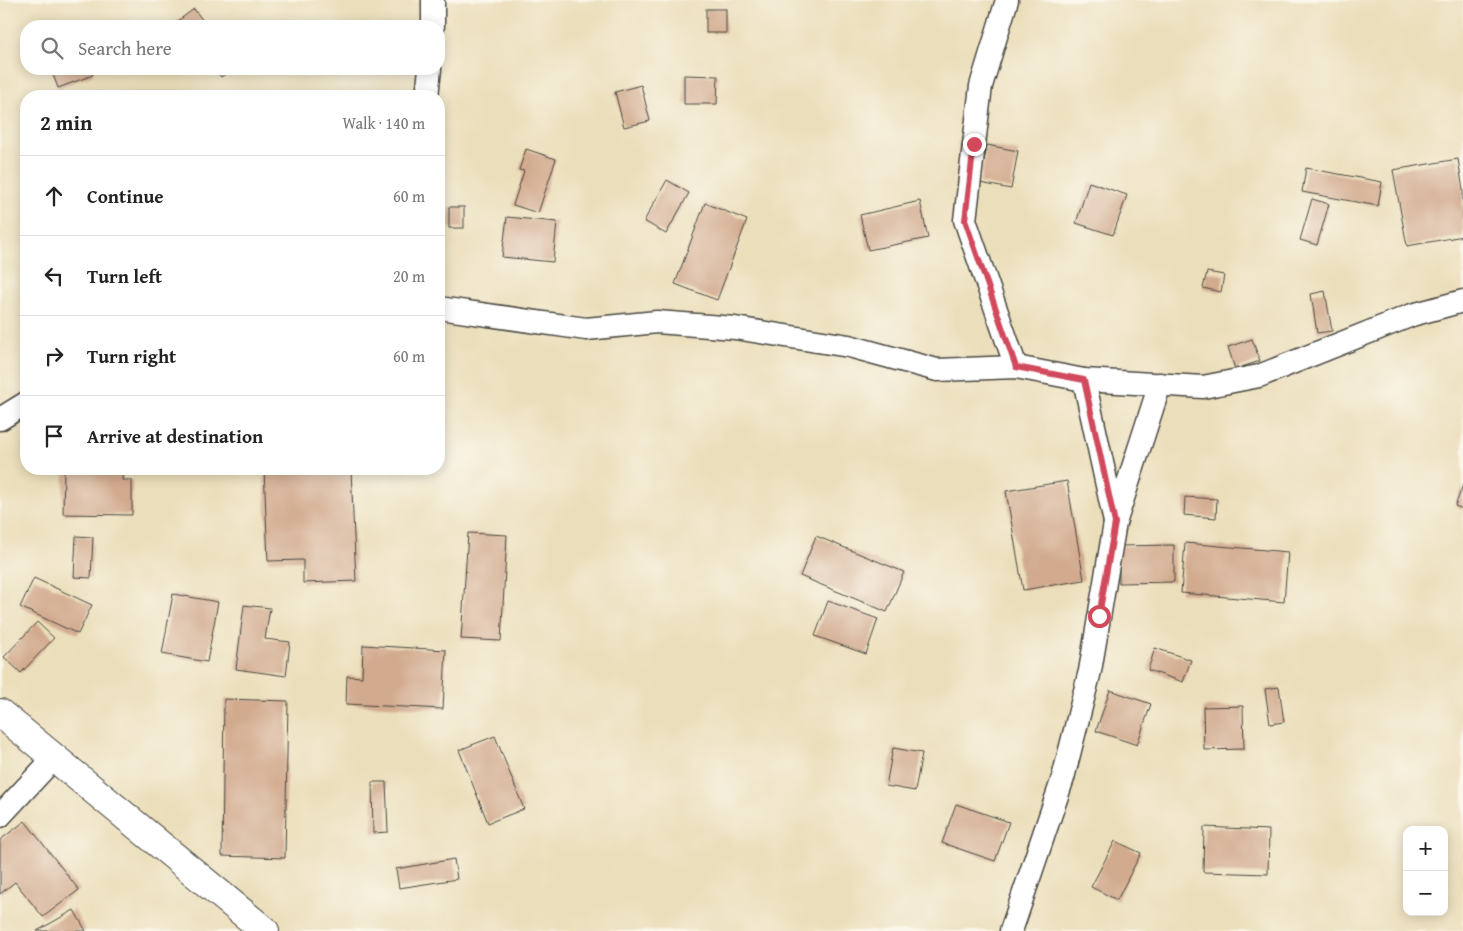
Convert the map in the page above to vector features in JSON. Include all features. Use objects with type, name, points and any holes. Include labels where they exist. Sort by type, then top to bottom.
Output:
[{"type":"main road","points":[[0,714],[264,931]]},
{"type":"street","points":[[433,20],[434,0]]},
{"type":"street","points":[[1007,0],[981,86],[965,220],[1016,367]]},
{"type":"street","points":[[428,90],[429,75]]},
{"type":"street","points":[[445,309],[586,329],[657,322],[735,328],[850,346],[937,370],[1016,367],[1084,380],[1203,386],[1259,376],[1412,315],[1463,301]]},
{"type":"street","points":[[1084,380],[1115,523]]},
{"type":"street","points":[[1011,931],[1063,778],[1090,671],[1115,523],[1160,384]]},
{"type":"street","points":[[0,419],[20,407]]},
{"type":"street","points":[[0,816],[54,758]]},
{"type":"building","points":[[194,9],[202,20],[179,20]]},
{"type":"building","points":[[706,9],[726,9],[726,33],[706,33]]},
{"type":"building","points":[[53,75],[93,75],[58,88]]},
{"type":"building","points":[[684,75],[718,76],[717,104],[684,104]]},
{"type":"building","points":[[641,85],[650,121],[624,127],[615,92]]},
{"type":"building","points":[[987,145],[1018,151],[1011,189],[980,183]]},
{"type":"building","points":[[526,149],[556,159],[538,213],[513,205],[524,171],[519,170]]},
{"type":"building","points":[[1458,159],[1463,190],[1463,236],[1407,246],[1393,170]]},
{"type":"building","points":[[1306,168],[1382,182],[1378,206],[1302,192]]},
{"type":"building","points":[[667,180],[689,193],[666,234],[644,221]]},
{"type":"building","points":[[1089,182],[1127,195],[1113,235],[1076,223]]},
{"type":"building","points":[[1312,199],[1329,204],[1317,245],[1300,240]]},
{"type":"building","points":[[920,201],[928,238],[868,250],[860,215]]},
{"type":"building","points":[[705,203],[747,220],[717,300],[675,284]]},
{"type":"building","points":[[449,207],[464,207],[464,228],[449,228]]},
{"type":"building","points":[[507,217],[557,222],[553,262],[502,257]]},
{"type":"building","points":[[1207,272],[1224,275],[1221,292],[1203,288]]},
{"type":"building","points":[[1325,291],[1332,331],[1317,333],[1311,294]]},
{"type":"building","points":[[1252,339],[1260,361],[1235,369],[1228,347]]},
{"type":"building","points":[[64,475],[122,475],[122,480],[132,480],[132,515],[63,514]]},
{"type":"building","points":[[264,475],[351,475],[356,581],[303,583],[303,560],[268,561]]},
{"type":"building","points":[[1067,481],[1084,580],[1023,590],[1006,491]]},
{"type":"building","points":[[1463,485],[1463,509],[1455,506]]},
{"type":"building","points":[[1185,497],[1217,499],[1216,518],[1184,515]]},
{"type":"building","points":[[468,533],[507,535],[501,641],[461,639]]},
{"type":"building","points":[[76,536],[93,537],[91,578],[74,577]]},
{"type":"building","points":[[816,536],[904,572],[887,612],[800,576]]},
{"type":"building","points":[[1185,543],[1288,552],[1284,602],[1181,593]]},
{"type":"building","points":[[1174,545],[1174,582],[1119,583],[1119,546]]},
{"type":"building","points":[[34,578],[92,605],[78,634],[20,607]]},
{"type":"building","points":[[173,594],[218,602],[207,662],[162,654]]},
{"type":"building","points":[[828,601],[878,619],[866,654],[815,636]]},
{"type":"building","points":[[244,605],[270,608],[265,639],[290,642],[286,676],[236,669]]},
{"type":"building","points":[[37,622],[54,638],[21,673],[4,657]]},
{"type":"building","points":[[363,645],[446,650],[443,709],[346,704],[347,676],[362,677]]},
{"type":"building","points":[[1155,648],[1191,660],[1183,682],[1148,670]]},
{"type":"building","points":[[1279,687],[1284,722],[1270,724],[1265,689]]},
{"type":"building","points":[[1110,690],[1151,704],[1137,745],[1096,731]]},
{"type":"building","points":[[224,699],[288,701],[285,858],[222,856]]},
{"type":"building","points":[[1243,706],[1244,749],[1204,750],[1203,707]]},
{"type":"building","points":[[495,736],[524,809],[488,823],[459,750]]},
{"type":"building","points":[[893,748],[922,753],[915,791],[886,786]]},
{"type":"building","points":[[372,782],[386,782],[388,832],[373,833]]},
{"type":"building","points":[[956,804],[1009,822],[995,861],[942,843]]},
{"type":"building","points":[[25,821],[79,890],[43,917],[15,882],[0,894],[0,840]]},
{"type":"building","points":[[1204,827],[1269,830],[1268,874],[1203,872]]},
{"type":"building","points":[[1115,841],[1141,853],[1117,900],[1091,887]]},
{"type":"building","points":[[454,859],[457,879],[399,888],[396,869]]},
{"type":"building","points":[[74,910],[86,931],[37,931]]},
{"type":"route","points":[[974,144],[965,220],[1016,367],[1084,380],[1115,523],[1099,616]]}]
